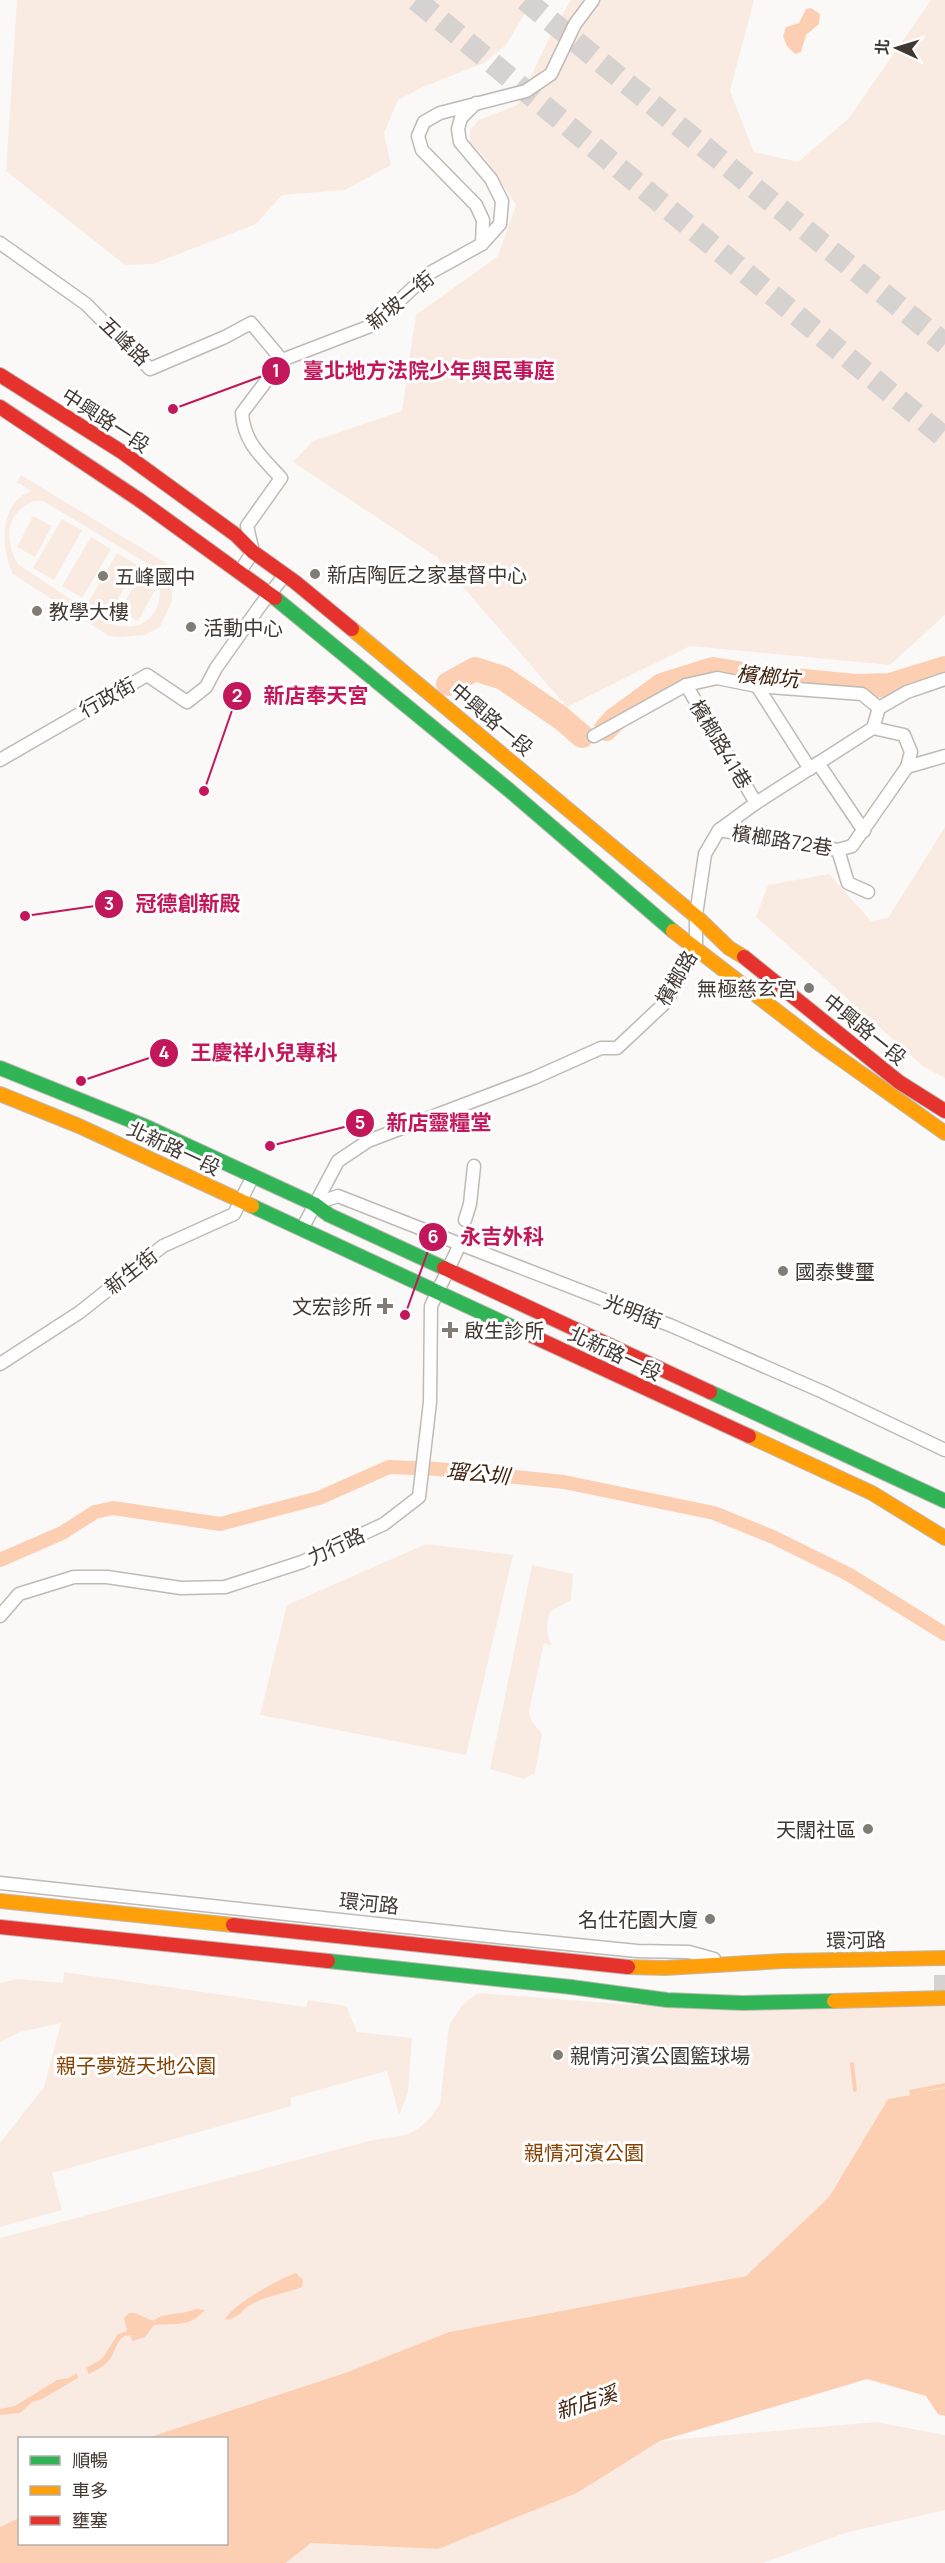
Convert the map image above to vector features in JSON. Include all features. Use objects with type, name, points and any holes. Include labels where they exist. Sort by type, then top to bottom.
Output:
[{"type":"main road","name":"中興路一段","points":[[0,375],[122,452],[236,536],[503,753],[698,918],[729,948],[754,964],[899,1082],[945,1111]]},
{"type":"main road","name":"中興路一段","points":[[0,407],[138,499],[270,594],[490,775],[654,916],[817,1042],[945,1133]]},
{"type":"main road","name":"北新路一段","points":[[0,1068],[147,1127],[314,1204],[329,1215],[945,1501]]},
{"type":"main road","name":"北新路一段","points":[[0,1094],[79,1126],[872,1493],[945,1538]]},
{"type":"main road","name":"環河路","points":[[0,1901],[632,1967],[665,1968],[732,1963],[945,1959]]},
{"type":"main road","points":[[0,1927],[571,1987],[667,2000],[743,2003],[945,1998]]},
{"type":"main road","points":[[690,1981],[758,1977]]},
{"type":"main road","points":[[571,1987],[606,1982],[647,1983]]},
{"type":"main road","points":[[851,1987],[934,1986]]},
{"type":"main road","points":[[633,1995],[720,1988]]},
{"type":"street","points":[[482,244],[483,220],[476,206],[422,150],[418,136],[424,122],[440,113],[526,91],[551,74],[575,24],[593,0]]},
{"type":"street","name":"新坡一街","points":[[282,360],[373,326],[428,274],[482,244],[500,224],[502,201],[491,179],[460,142],[458,129],[461,118],[476,104]]},
{"type":"street","name":"五峰路","points":[[0,243],[86,304],[150,369],[225,337],[250,322],[282,360]]},
{"type":"street","points":[[240,571],[253,552],[247,526],[281,478],[253,446],[243,430],[242,413],[282,360]]},
{"type":"street","points":[[270,594],[285,575]]},
{"type":"street","name":"行政街","points":[[0,760],[147,675],[187,702],[206,687],[216,668],[270,594]]},
{"type":"street","points":[[594,736],[686,685],[717,678],[757,686],[862,694],[879,708]]},
{"type":"street","points":[[907,767],[911,752],[904,735],[873,728],[879,708],[907,692],[945,679]]},
{"type":"street","name":"檳榔路41巷","points":[[686,685],[756,803]]},
{"type":"street","points":[[757,686],[864,831]]},
{"type":"street","name":"檳榔路","points":[[302,1229],[338,1161],[368,1141],[534,1078],[601,1048],[617,1048],[666,1002],[696,949],[705,854],[719,830],[756,803],[873,728]]},
{"type":"street","points":[[907,767],[945,756]]},
{"type":"street","name":"檳榔路72巷","points":[[719,830],[838,850],[852,846],[907,767]]},
{"type":"street","points":[[838,850],[848,883],[868,892]]},
{"type":"street","points":[[465,1220],[470,1204],[474,1166]]},
{"type":"street","name":"新生街","points":[[0,1364],[80,1312],[163,1246],[234,1214],[253,1176]]},
{"type":"street","name":"光明街","points":[[314,1204],[338,1197],[672,1326],[823,1392],[945,1450]]},
{"type":"street","name":"力行路","points":[[0,1616],[19,1594],[74,1577],[107,1577],[181,1588],[225,1587],[285,1568],[384,1524],[419,1497],[430,1402],[431,1306],[460,1244]]},
{"type":"street","name":"環河路","points":[[0,1883],[637,1951],[689,1952],[732,1963]]},
{"type":"green space","points":[[17,0],[533,0],[506,45],[484,63],[423,87],[398,100],[384,133],[391,165],[345,190],[282,195],[256,224],[153,264],[125,265],[6,171]]},
{"type":"green space","points":[[571,0],[754,0],[730,91],[754,152],[798,162],[849,118],[931,0],[945,0],[945,615],[890,665],[690,646],[567,707],[437,557],[293,462],[313,441],[402,411],[416,315],[498,256],[516,205],[486,159],[470,143],[470,130],[479,120],[517,105],[552,32]]},
{"type":"green space","points":[[21,475],[189,577],[184,584],[172,577],[172,601],[160,627],[144,635],[109,636],[13,574],[6,552],[8,515],[13,505],[31,491],[17,482]],"holes":[[[34,501],[43,501],[158,570],[160,596],[152,615],[145,622],[124,626],[107,623],[19,565],[11,546],[11,524],[23,507]]]},
{"type":"green space","points":[[33,516],[52,526],[35,557],[17,547]]},
{"type":"green space","points":[[62,519],[82,530],[54,580],[33,568]]},
{"type":"green space","points":[[91,537],[111,549],[82,598],[62,586]]},
{"type":"green space","points":[[117,553],[137,565],[109,615],[88,603]]},
{"type":"green space","points":[[137,580],[155,590],[138,621],[120,611]]},
{"type":"green space","points":[[945,827],[945,1078],[924,1067],[756,917],[768,885],[829,874],[871,921],[888,918]]},
{"type":"green space","points":[[426,1544],[513,1555],[466,1755],[260,1715],[287,1605]]},
{"type":"green space","points":[[532,1565],[573,1574],[571,1600],[550,1612],[547,1625],[552,1646],[544,1643],[529,1711],[531,1720],[542,1734],[535,1773],[524,1779],[490,1769]]},
{"type":"green space","name":"親子夢遊天地公園","points":[[64,1972],[306,2007],[308,2000],[346,2006],[357,2032],[412,2038],[408,2093],[399,2115],[387,2071],[290,2098],[292,2106],[52,2173],[62,2210],[0,2227],[0,2143],[44,2087],[61,2023],[20,2032],[0,2042],[0,1983],[19,1979],[63,1983]]},
{"type":"green space","name":"親情河濱公園","points":[[478,1993],[635,2005],[945,2005],[945,2088],[888,2099],[829,2197],[746,2276],[449,2332],[345,2373],[150,2437],[18,2437],[18,2518],[0,2527],[0,2238],[373,2140],[405,2135],[418,2129],[440,2104],[449,2025],[463,2004]]},
{"type":"green space","points":[[876,2422],[945,2435],[945,2510],[845,2533],[763,2563],[286,2563],[311,2543],[438,2549],[577,2493],[660,2441]]},
{"type":"water","points":[[811,8],[820,14],[819,24],[806,35],[801,52],[795,54],[787,46],[783,36],[786,27],[799,23],[806,9]]},
{"type":"water","name":"新店溪","points":[[945,2083],[945,2087],[915,2093],[945,2088],[945,2416],[938,2414],[926,2396],[867,2379],[660,2441],[577,2493],[438,2549],[311,2543],[286,2563],[0,2563],[0,2527],[18,2518],[18,2545],[228,2545],[228,2437],[150,2437],[345,2373],[449,2332],[746,2276],[829,2197],[888,2099],[910,2095],[909,2090]]},
{"type":"water","points":[[296,2273],[303,2280],[302,2287],[258,2301],[234,2318],[225,2320],[236,2307],[246,2300]]},
{"type":"water","points":[[195,2309],[205,2310],[188,2322],[154,2325],[145,2337],[132,2341],[131,2335],[123,2337],[108,2361],[101,2368],[89,2374],[86,2368],[102,2359],[118,2334],[127,2331],[124,2318],[129,2313],[135,2313],[153,2321],[163,2316]]},
{"type":"water","points":[[77,2373],[78,2378],[42,2399],[32,2402],[20,2413],[0,2415],[0,2409],[15,2406],[57,2380],[69,2378]]},
{"type":"waterway","name":"檳榔坑","points":[[606,729],[614,720],[662,685],[713,669],[762,677],[856,686],[890,685],[945,668]]},
{"type":"waterway","name":"檳榔坑","points":[[448,684],[475,669],[503,678],[561,718],[582,736]]},
{"type":"waterway","name":"瑠公圳","points":[[0,1560],[62,1533],[95,1512],[113,1508],[220,1524],[319,1498],[389,1467],[438,1469],[564,1482],[714,1513],[773,1537],[848,1574],[945,1634]]},
{"type":"waterway","points":[[852,2064],[855,2090]]},
{"type":"tunnel","points":[[416,0],[945,438]]},
{"type":"tunnel","points":[[525,0],[945,344]]},
{"type":"tunnel","points":[[934,1986],[945,1986]]},
{"type":"traffic: fast","points":[[275,598],[509,790],[673,931]]},
{"type":"traffic: fast","points":[[0,1068],[147,1127],[314,1204],[329,1215],[444,1268]]},
{"type":"traffic: fast","points":[[252,1206],[530,1335]]},
{"type":"traffic: fast","points":[[710,1392],[945,1501]]},
{"type":"traffic: fast","points":[[328,1961],[571,1987],[667,2000],[743,2003],[834,2001]]},
{"type":"traffic: slow","points":[[352,629],[698,918],[729,948],[744,957]]},
{"type":"traffic: slow","points":[[673,931],[817,1042],[945,1133]]},
{"type":"traffic: slow","points":[[0,1094],[79,1126],[252,1206]]},
{"type":"traffic: slow","points":[[749,1436],[872,1493],[945,1538]]},
{"type":"traffic: slow","points":[[0,1901],[233,1925]]},
{"type":"traffic: slow","points":[[628,1967],[665,1968],[783,1961],[945,1958]]},
{"type":"traffic: slow","points":[[834,2001],[945,1998]]},
{"type":"traffic: jam","points":[[0,375],[122,452],[236,535],[253,552],[295,582],[352,629]]},
{"type":"traffic: jam","points":[[0,407],[138,499],[275,598]]},
{"type":"traffic: jam","points":[[744,957],[899,1082],[945,1111]]},
{"type":"traffic: jam","points":[[444,1268],[710,1392]]},
{"type":"traffic: jam","points":[[530,1335],[749,1436]]},
{"type":"traffic: jam","points":[[233,1925],[628,1967]]},
{"type":"traffic: jam","points":[[0,1927],[328,1961]]},
{"type":"place","name":"臺北地方法院少年與民事庭","points":[[173,409]]},
{"type":"place","name":"新店陶匠之家基督中心","points":[[315,574]]},
{"type":"place","name":"五峰國中","points":[[103,576]]},
{"type":"place","name":"教學大樓","points":[[37,611]]},
{"type":"place","name":"活動中心","points":[[191,627]]},
{"type":"place","name":"新店奉天宮","points":[[204,791]]},
{"type":"place","name":"冠德創新殿","points":[[25,916]]},
{"type":"place","name":"無極慈玄宮","points":[[809,988]]},
{"type":"place","name":"王慶祥小兒專科","points":[[81,1081]]},
{"type":"place","name":"新店靈糧堂","points":[[270,1146]]},
{"type":"place","name":"國泰雙璽","points":[[783,1271]]},
{"type":"place","name":"文宏診所","points":[[385,1306]]},
{"type":"place","name":"永吉外科","points":[[405,1315]]},
{"type":"place","name":"啟生診所","points":[[450,1330]]},
{"type":"place","name":"天闊社區","points":[[868,1829]]},
{"type":"place","name":"名仕花園大廈","points":[[710,1919]]},
{"type":"place","name":"親情河濱公園籃球場","points":[[558,2055]]}]
